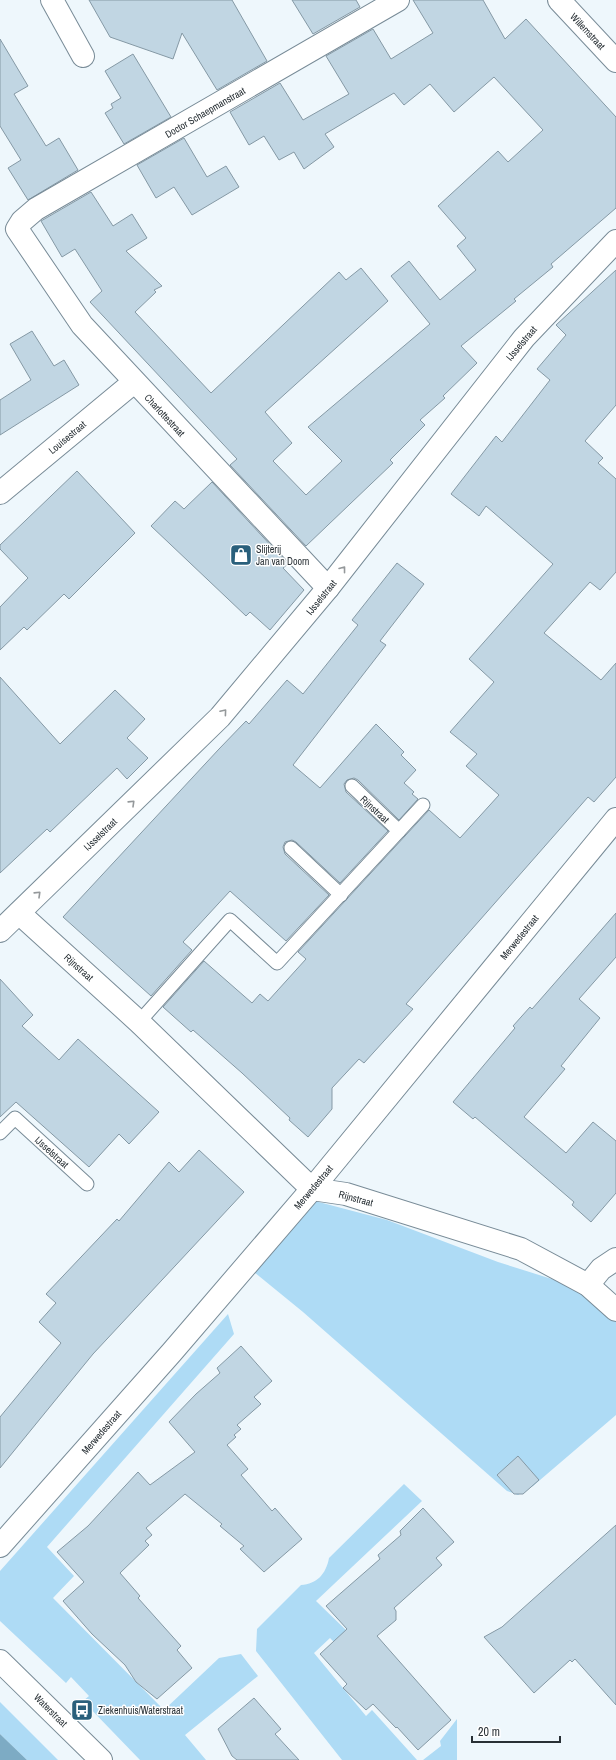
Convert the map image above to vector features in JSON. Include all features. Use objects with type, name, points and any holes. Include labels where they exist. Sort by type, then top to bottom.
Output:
[{"type":"street","points":[[52,0],[83,56]]},
{"type":"street","name":"Doctor Schaepmanstraat","points":[[17,229],[22,221],[36,209],[398,0]]},
{"type":"street","name":"Willemstraat","points":[[562,1],[616,61]]},
{"type":"street","name":"Charlottestraat","points":[[17,229],[82,325],[328,588]]},
{"type":"street","name":"IJsselstraat","points":[[0,930],[220,718],[328,588],[524,338],[616,241]]},
{"type":"street","name":"Louisestraat","points":[[0,493],[134,382]]},
{"type":"street","name":"Merwedestraat","points":[[0,1546],[172,1352],[312,1189],[616,819]]},
{"type":"street","name":"Rijnstraat","points":[[19,913],[139,1022],[312,1189],[346,1194],[516,1248],[588,1285],[616,1310]]},
{"type":"street","points":[[588,1285],[602,1269],[616,1259]]},
{"type":"street","name":"Waterstraat","points":[[0,1661],[101,1760]]},
{"type":"lane","name":"Rijnstraat","points":[[352,786],[399,831]]},
{"type":"lane","points":[[139,1022],[230,920],[277,963],[423,806]]},
{"type":"lane","points":[[291,848],[341,895]]},
{"type":"lane","name":"IJsselstraat","points":[[0,1133],[15,1118],[87,1184]]},
{"type":"shaded area","points":[[311,1200],[387,1220],[498,1262],[577,1287],[616,1319],[616,1415],[533,1486],[518,1495],[507,1491],[303,1312],[254,1272]]},
{"type":"shaded area","points":[[228,1314],[234,1334],[47,1547],[74,1576],[53,1598],[164,1710],[219,1658],[241,1654],[258,1676],[185,1735],[206,1760],[140,1760],[83,1701],[89,1696],[71,1677],[66,1683],[0,1621],[0,1571]]},
{"type":"shaded area","points":[[404,1484],[422,1501],[316,1601],[349,1633],[336,1644],[330,1638],[314,1653],[366,1716],[372,1710],[417,1760],[342,1760],[256,1651],[257,1629],[301,1585],[312,1583],[320,1577],[326,1569],[329,1558]]},
{"type":"shaded area","points":[[0,1702],[58,1760],[27,1760],[0,1734]]},
{"type":"shaded area","points":[[457,1719],[457,1760],[423,1760],[441,1746],[440,1741]]},
{"type":"shaded area","points":[[0,1734],[27,1760],[0,1760]]},
{"type":"building","points":[[89,0],[232,0],[267,61],[217,90],[182,33],[173,59],[110,37]]},
{"type":"building","points":[[292,0],[356,0],[360,7],[313,34]]},
{"type":"building","points":[[413,0],[483,0],[505,39],[526,19],[616,117],[616,208],[551,264],[553,267],[514,299],[516,301],[461,346],[477,363],[443,396],[445,398],[420,420],[425,425],[390,460],[393,463],[306,546],[230,465],[237,459],[90,302],[102,291],[75,249],[62,257],[41,221],[91,192],[113,226],[132,214],[147,238],[126,251],[162,286],[154,290],[156,292],[135,312],[211,393],[339,272],[346,280],[361,268],[388,301],[265,412],[292,443],[273,461],[306,495],[342,461],[308,427],[430,324],[391,276],[409,261],[440,300],[476,270],[457,246],[466,238],[438,206],[498,151],[508,162],[543,130],[494,77],[454,112],[430,84],[404,105],[394,93],[325,134],[334,147],[304,169],[294,152],[279,160],[264,136],[249,145],[230,112],[280,83],[303,120],[349,94],[326,56],[373,29],[391,59],[433,33]]},
{"type":"building","points":[[0,39],[28,86],[14,94],[46,146],[59,138],[78,170],[28,200],[8,168],[21,160],[0,126]]},
{"type":"building","points":[[133,54],[171,117],[124,144],[105,113],[113,108],[111,104],[121,98],[105,71]]},
{"type":"building","points":[[184,138],[207,177],[226,166],[239,187],[192,215],[174,187],[156,198],[137,165]]},
{"type":"building","points":[[616,270],[616,405],[585,441],[603,458],[598,463],[616,479],[616,572],[600,590],[590,582],[544,633],[601,680],[616,663],[616,777],[594,802],[588,797],[406,1004],[413,1009],[364,1063],[359,1059],[332,1088],[332,1109],[308,1137],[242,1073],[193,1030],[191,1032],[163,1007],[204,961],[252,1003],[260,994],[268,1001],[306,959],[298,952],[429,810],[460,838],[499,795],[466,766],[477,754],[450,732],[494,682],[469,659],[553,564],[486,506],[479,516],[451,494],[496,436],[502,442],[550,380],[537,369],[566,335],[556,325]]},
{"type":"building","points":[[32,331],[54,366],[64,360],[79,385],[0,435],[0,400],[31,380],[10,344]]},
{"type":"building","points":[[77,471],[135,533],[69,599],[64,594],[27,630],[24,627],[0,650],[0,607],[28,578],[0,549],[0,545]]},
{"type":"building","points":[[212,482],[288,564],[283,568],[304,590],[270,630],[250,612],[246,616],[151,526],[175,501],[184,509]]},
{"type":"building","points":[[397,563],[424,584],[380,641],[386,645],[293,765],[320,788],[376,724],[404,752],[401,755],[416,770],[404,783],[414,792],[412,794],[418,799],[399,820],[358,780],[354,778],[347,780],[344,784],[346,792],[388,831],[340,883],[296,842],[292,840],[285,842],[283,847],[285,854],[329,895],[286,941],[230,891],[183,942],[192,950],[151,996],[63,917],[219,749],[246,721],[249,724],[287,680],[303,694],[358,625],[352,620]]},
{"type":"building","points":[[0,677],[60,744],[115,690],[145,719],[127,738],[148,758],[127,779],[117,768],[50,832],[47,829],[0,873]]},
{"type":"building","points":[[616,913],[616,957],[579,999],[600,1018],[561,1066],[565,1069],[524,1117],[566,1153],[593,1122],[616,1141],[616,1193],[591,1222],[572,1205],[574,1202],[475,1117],[473,1119],[453,1102],[515,1028],[513,1026],[530,1007],[532,1009]]},
{"type":"building","points":[[0,979],[33,1015],[22,1026],[59,1060],[78,1039],[159,1112],[129,1144],[119,1134],[89,1167],[16,1102],[0,1117]]},
{"type":"building","points":[[199,1150],[244,1192],[93,1354],[0,1468],[0,1417],[61,1343],[39,1322],[56,1303],[46,1294],[117,1219],[119,1221],[169,1162],[179,1172]]},
{"type":"building","points":[[241,1346],[272,1381],[254,1397],[261,1404],[237,1425],[241,1429],[234,1435],[236,1437],[227,1445],[248,1469],[241,1475],[272,1511],[275,1508],[302,1539],[264,1572],[240,1549],[244,1546],[220,1526],[222,1524],[185,1494],[146,1528],[152,1535],[145,1541],[149,1545],[120,1573],[140,1596],[138,1598],[181,1646],[177,1650],[192,1668],[157,1699],[136,1682],[125,1665],[92,1634],[63,1601],[84,1582],[57,1552],[88,1526],[138,1472],[150,1485],[195,1452],[169,1422],[196,1394],[220,1373],[217,1368]]},
{"type":"building","points":[[518,1456],[539,1480],[523,1494],[514,1494],[497,1475]]},
{"type":"building","points":[[423,1508],[454,1542],[436,1558],[442,1565],[394,1608],[396,1611],[396,1620],[377,1636],[451,1720],[418,1750],[373,1704],[366,1710],[343,1688],[347,1684],[320,1654],[347,1629],[326,1606],[380,1559],[378,1555],[401,1535],[400,1531]]},
{"type":"building","points":[[616,1525],[616,1705],[575,1659],[572,1662],[570,1660],[534,1693],[484,1637],[502,1627]]},
{"type":"building","points":[[254,1698],[281,1729],[275,1734],[299,1760],[237,1760],[232,1756],[218,1729]]},
{"type":"place","name":"Slijterij Jan van Doorn","points":[[241,555]]},
{"type":"place","name":"Ziekenhuis/Waterstraat","points":[[82,1710]]}]
